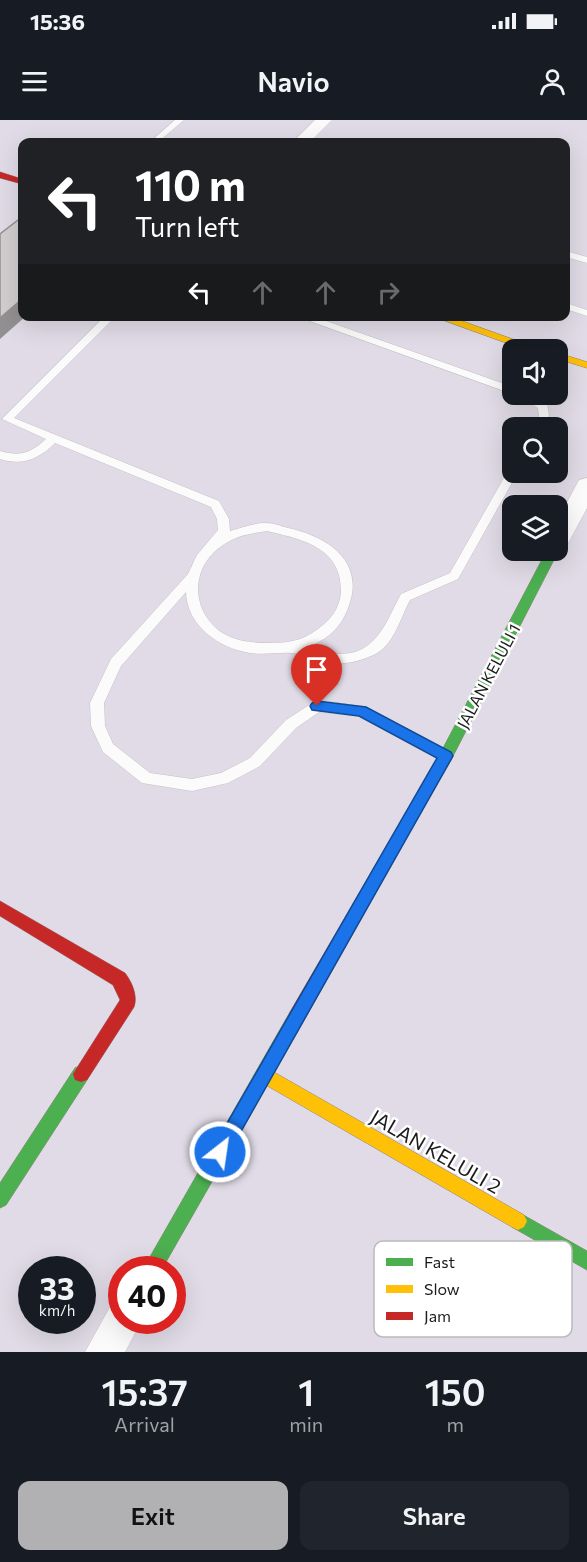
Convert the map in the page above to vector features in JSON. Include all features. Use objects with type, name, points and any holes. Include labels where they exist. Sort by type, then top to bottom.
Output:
[{"type":"street","points":[[305,138],[324,120]]},
{"type":"street","points":[[0,175],[18,181]]},
{"type":"street","points":[[451,321],[505,339]]},
{"type":"street","points":[[568,359],[587,365]]},
{"type":"street","points":[[568,522],[587,486]]},
{"type":"street","name":"JALAN KELULI 1","points":[[160,1256],[446,756],[547,561]]},
{"type":"street","points":[[0,908],[119,979],[124,985],[128,1001],[0,1199]]},
{"type":"street","name":"JALAN KELULI 2","points":[[265,1075],[552,1241]]},
{"type":"street","name":"JALAN KELULI 2","points":[[572,1252],[587,1261]]},
{"type":"street","points":[[104,1352],[115,1334]]},
{"type":"lane","points":[[159,138],[180,120]]},
{"type":"lane","points":[[570,255],[587,260]]},
{"type":"lane","points":[[570,307],[587,313]]},
{"type":"lane","points":[[106,321],[4,422],[54,438],[215,504],[223,519],[224,531],[204,554],[191,578],[116,663],[97,703],[98,726],[108,748],[147,778],[192,785],[223,779],[255,762],[283,731],[317,706],[361,711],[446,756]]},
{"type":"lane","points":[[315,321],[502,387]]},
{"type":"lane","points":[[0,455],[25,460],[35,455],[54,438]]},
{"type":"lane","points":[[291,648],[340,659],[353,657],[379,646],[386,638],[405,597],[414,591],[454,576],[507,483]]},
{"type":"lane","points":[[191,578],[190,598],[198,617],[215,634],[237,645],[263,650],[291,648],[315,639],[334,624],[346,606],[349,586],[345,567],[332,550],[314,537],[292,529],[267,527],[243,531],[221,540],[204,554]]},
{"type":"shaded area","points":[[0,120],[587,120],[587,1352],[0,1352]]},
{"type":"building","points":[[18,220],[18,302],[0,318],[0,234]]},
{"type":"traffic: fast","points":[[418,805],[547,561]]},
{"type":"traffic: fast","points":[[159,1256],[296,1018]]},
{"type":"traffic: fast","points":[[0,1199],[81,1074]]},
{"type":"traffic: fast","points":[[518,1221],[552,1241]]},
{"type":"traffic: fast","points":[[572,1252],[587,1261]]},
{"type":"traffic: slow","points":[[452,321],[505,339]]},
{"type":"traffic: slow","points":[[568,359],[587,365]]},
{"type":"traffic: slow","points":[[265,1075],[518,1221]]},
{"type":"traffic: jam","points":[[0,175],[18,181]]},
{"type":"traffic: jam","points":[[296,1018],[418,805]]},
{"type":"traffic: jam","points":[[0,908],[119,979],[124,985],[128,1001],[81,1074]]},
{"type":"route","points":[[220,1152],[446,756],[361,711],[317,706]]}]
